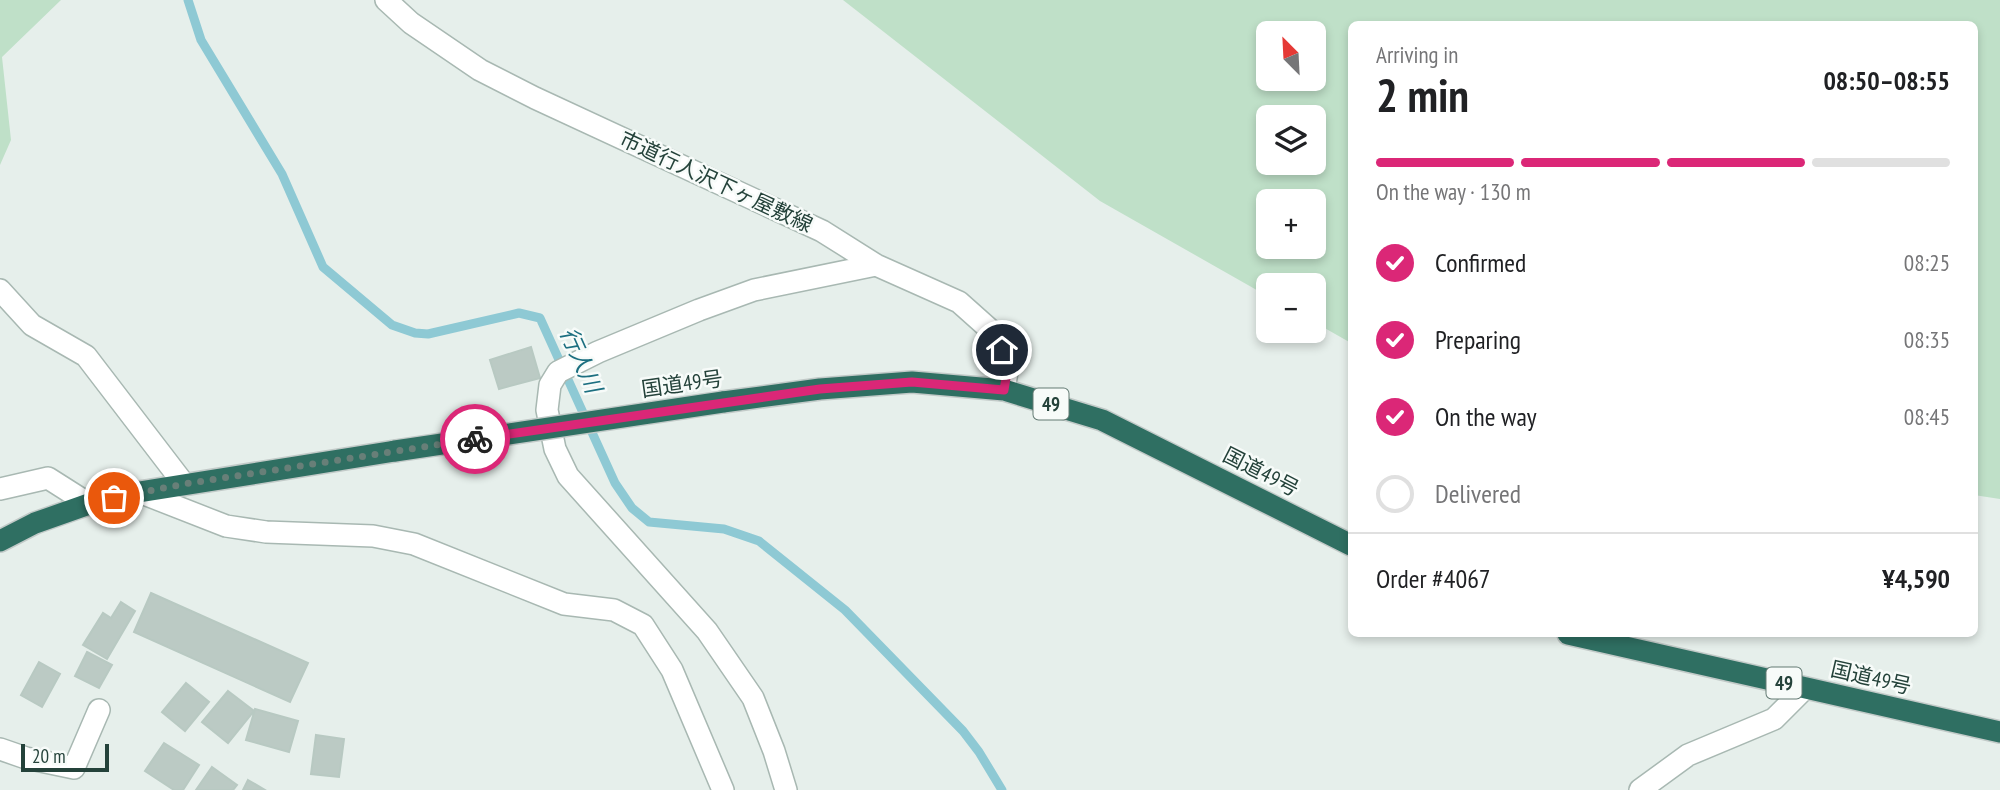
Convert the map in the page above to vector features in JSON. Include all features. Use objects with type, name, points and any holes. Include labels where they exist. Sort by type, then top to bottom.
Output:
[{"type":"highway","name":"国道49号","points":[[0,541],[35,523],[89,504],[184,484],[723,402],[820,389],[912,382],[1004,390],[1102,420],[1348,543]]},
{"type":"highway","name":"国道49号","points":[[1581,637],[2000,732]]},
{"type":"street","name":"市道行人沢下ヶ屋敷線","points":[[386,0],[411,23],[480,70],[822,231],[876,265],[959,302],[996,335],[1008,366],[1004,390]]},
{"type":"street","points":[[786,790],[753,698],[707,631],[568,476],[555,449],[547,410],[550,385],[558,372],[598,352],[699,310],[754,290],[876,265]]},
{"type":"street","points":[[0,290],[32,325],[86,356],[184,484]]},
{"type":"street","points":[[0,489],[48,478],[89,504]]},
{"type":"street","points":[[139,492],[226,526],[266,532],[373,536],[414,544],[564,604],[614,610],[643,625],[672,670],[723,790]]},
{"type":"street","points":[[1640,790],[1688,755],[1774,719],[1805,688]]},
{"type":"street","points":[[0,749],[26,758],[74,768],[99,710]]},
{"type":"green space","points":[[0,0],[61,0],[2,57],[11,140],[0,165]]},
{"type":"green space","points":[[843,0],[2000,0],[2000,499],[1978,496],[1978,21],[1348,21],[1348,341],[1326,329],[1326,273],[1256,273],[1256,290],[1100,201]]},
{"type":"building","points":[[531,347],[540,378],[499,389],[490,360]]},
{"type":"building","points":[[151,593],[308,663],[290,702],[134,632]]},
{"type":"building","points":[[121,602],[135,611],[107,659],[83,645],[103,613],[111,618]]},
{"type":"building","points":[[87,652],[112,665],[99,688],[75,676]]},
{"type":"building","points":[[39,662],[60,674],[42,707],[21,695]]},
{"type":"building","points":[[186,683],[209,702],[185,731],[162,712]]},
{"type":"building","points":[[228,691],[254,711],[228,743],[202,722]]},
{"type":"building","points":[[255,709],[298,721],[289,752],[246,740]]},
{"type":"building","points":[[316,735],[344,739],[339,777],[311,774]]},
{"type":"building","points":[[164,743],[199,765],[183,790],[174,790],[145,771]]},
{"type":"building","points":[[212,767],[237,785],[233,790],[196,790]]},
{"type":"building","points":[[248,780],[265,790],[243,790]]},
{"type":"waterway","name":"行人川","points":[[188,0],[201,40],[282,174],[323,267],[392,325],[415,333],[428,334],[519,313],[540,318],[615,483],[632,508],[649,522],[724,529],[759,541],[845,610],[963,731],[1002,790]]},
{"type":"way so far","points":[[114,498],[184,484],[475,439]]},
{"type":"route","points":[[475,439],[820,389],[912,382],[1004,390],[1008,366],[1002,350]]}]
